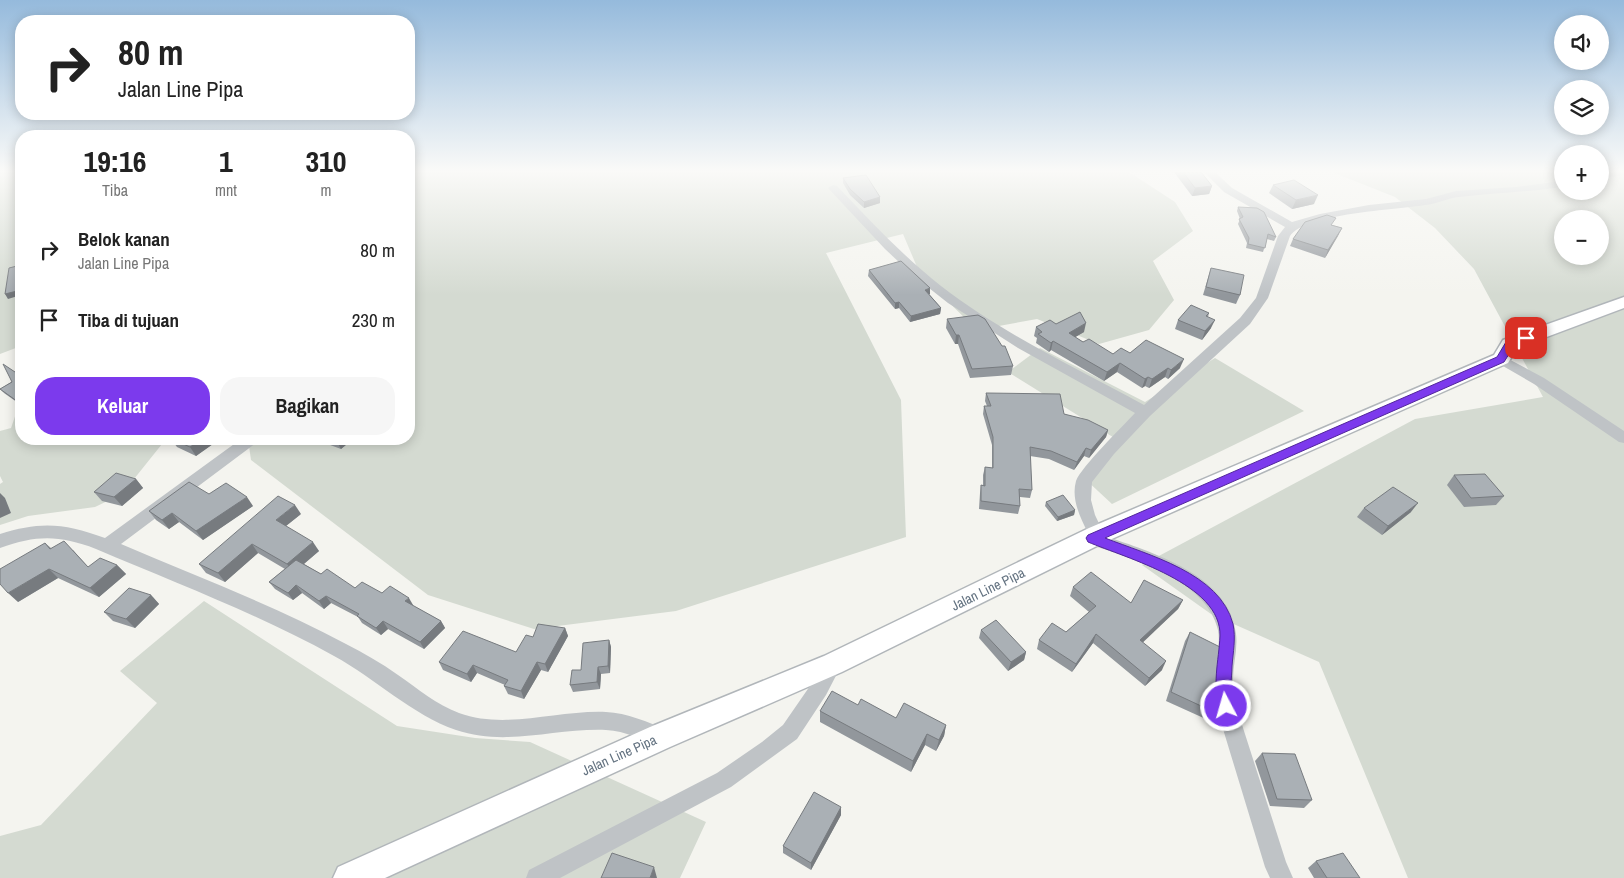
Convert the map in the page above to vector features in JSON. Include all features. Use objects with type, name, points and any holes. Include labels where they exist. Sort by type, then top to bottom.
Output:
[{"type":"main road","name":"Jalan Line Pipa","points":[[349,878],[660,737],[833,664],[1094,537],[1501,359],[1510,344],[1624,302]]},
{"type":"street","points":[[857,213],[896,254],[951,299],[1027,347],[1145,412]]},
{"type":"street","points":[[1268,213],[1291,226]]},
{"type":"street","points":[[1282,878],[1226,706],[1223,687],[1227,633],[1225,622],[1210,596],[1197,585],[1175,572],[1094,537],[1083,500],[1084,481],[1109,450],[1145,412],[1245,321],[1262,298],[1284,236],[1291,226],[1320,217],[1342,213]]},
{"type":"street","points":[[1501,359],[1539,381],[1624,438]]},
{"type":"street","points":[[106,546],[243,445]]},
{"type":"street","points":[[0,541],[40,531],[54,530],[106,546],[194,582],[306,632],[366,665],[456,721],[480,727],[502,728],[605,720],[623,722],[660,737]]},
{"type":"street","points":[[537,878],[724,780],[770,749],[790,732],[819,689],[833,664]]},
{"type":"shaded area","points":[[0,213],[15,213],[15,348],[0,354]]},
{"type":"shaded area","points":[[415,213],[1182,213],[1193,231],[1153,261],[1174,300],[1149,330],[1099,344],[1037,319],[977,330],[920,274],[903,234],[826,253],[901,400],[906,537],[676,611],[534,629],[428,595],[251,460],[249,445],[415,445]]},
{"type":"shaded area","points":[[1416,213],[1554,213],[1554,265],[1609,265],[1609,213],[1624,213],[1624,878],[1408,878],[1319,662],[1211,614],[1142,565],[1415,419],[1543,397],[1474,269],[1435,228]]},
{"type":"shaded area","points":[[1040,348],[1145,402],[1215,358],[1304,411],[1112,504],[1084,478],[1116,439],[1008,372]]},
{"type":"shaded area","points":[[15,416],[15,445],[161,445],[122,494],[95,507],[28,516],[0,525],[0,484],[3,482],[0,476],[0,431],[11,428]]},
{"type":"shaded area","points":[[204,601],[397,726],[475,738],[530,742],[706,822],[680,878],[0,878],[0,836],[41,825],[157,703],[120,671]]},
{"type":"building","points":[[1241,213],[1264,213],[1276,237],[1268,234],[1265,248],[1248,244],[1249,238],[1239,219],[1243,217]]},
{"type":"building","points":[[1327,215],[1336,218],[1331,225],[1342,228],[1328,250],[1293,239],[1305,222]]},
{"type":"building","points":[[901,261],[930,288],[925,290],[941,308],[911,316],[899,302],[895,303],[869,270]]},
{"type":"building","points":[[15,266],[15,292],[5,294],[9,268]]},
{"type":"building","points":[[1211,268],[1244,275],[1240,295],[1206,287]]},
{"type":"building","points":[[1191,305],[1209,313],[1206,316],[1215,320],[1205,331],[1178,320]]},
{"type":"building","points":[[1080,312],[1086,323],[1069,333],[1083,342],[1089,339],[1113,354],[1121,348],[1130,353],[1146,340],[1184,359],[1171,370],[1168,368],[1152,379],[1148,377],[1145,379],[1120,363],[1107,372],[1053,341],[1051,343],[1038,334],[1042,332],[1036,327],[1050,320],[1056,324]]},
{"type":"building","points":[[978,315],[985,319],[1002,346],[1005,346],[1013,366],[972,369],[959,335],[956,335],[947,319]]},
{"type":"building","points":[[3,364],[15,372],[15,400],[0,389],[12,382]]},
{"type":"building","points":[[986,393],[1060,394],[1064,414],[1088,420],[1108,430],[1091,450],[1086,448],[1077,462],[1051,451],[1030,447],[1032,490],[1019,489],[1020,506],[981,501],[981,485],[985,486],[985,467],[993,468],[993,437],[984,406],[991,406]]},
{"type":"building","points":[[116,473],[136,479],[114,497],[94,492]]},
{"type":"building","points":[[1485,474],[1504,496],[1471,498],[1454,475]]},
{"type":"building","points":[[189,482],[209,494],[226,483],[247,497],[196,531],[172,513],[162,520],[149,511]]},
{"type":"building","points":[[1393,487],[1418,503],[1388,526],[1364,508]]},
{"type":"building","points":[[1063,495],[1075,510],[1058,517],[1046,502]]},
{"type":"building","points":[[278,496],[295,505],[276,520],[313,542],[287,564],[252,544],[218,573],[199,564]]},
{"type":"building","points":[[64,541],[88,567],[100,558],[117,565],[90,588],[49,569],[8,593],[0,584],[0,569],[45,543],[50,549]]},
{"type":"building","points":[[296,560],[321,574],[327,569],[355,588],[362,582],[382,593],[390,586],[409,598],[405,601],[441,621],[420,642],[383,621],[376,628],[357,616],[359,614],[326,596],[319,601],[296,585],[288,593],[269,582]]},
{"type":"building","points":[[1091,572],[1131,603],[1144,580],[1183,600],[1140,640],[1166,661],[1149,678],[1096,634],[1076,664],[1039,640],[1052,623],[1066,632],[1096,606],[1073,587]]},
{"type":"building","points":[[129,588],[151,595],[126,619],[104,612]]},
{"type":"building","points":[[996,620],[1026,652],[1011,662],[981,630]]},
{"type":"building","points":[[538,624],[565,628],[545,664],[537,662],[521,691],[504,686],[508,680],[473,665],[467,674],[439,662],[463,631],[516,652],[526,635],[533,637]]},
{"type":"building","points":[[1190,632],[1220,647],[1216,687],[1219,693],[1214,712],[1171,692]]},
{"type":"building","points":[[609,640],[608,666],[598,667],[597,682],[570,685],[572,670],[581,670],[583,643]]},
{"type":"building","points":[[832,691],[858,705],[861,699],[896,718],[904,703],[946,725],[939,740],[927,734],[913,761],[820,711]]},
{"type":"building","points":[[1262,753],[1295,754],[1312,800],[1277,799]]},
{"type":"building","points":[[814,792],[841,807],[811,863],[783,846]]},
{"type":"building","points":[[612,853],[654,867],[650,878],[601,878]]},
{"type":"building","points":[[1343,853],[1360,878],[1327,878],[1316,861]]},
{"type":"route","points":[[1226,706],[1223,687],[1227,633],[1225,622],[1210,596],[1197,585],[1175,572],[1092,538],[1501,359],[1510,344],[1526,338]]}]
